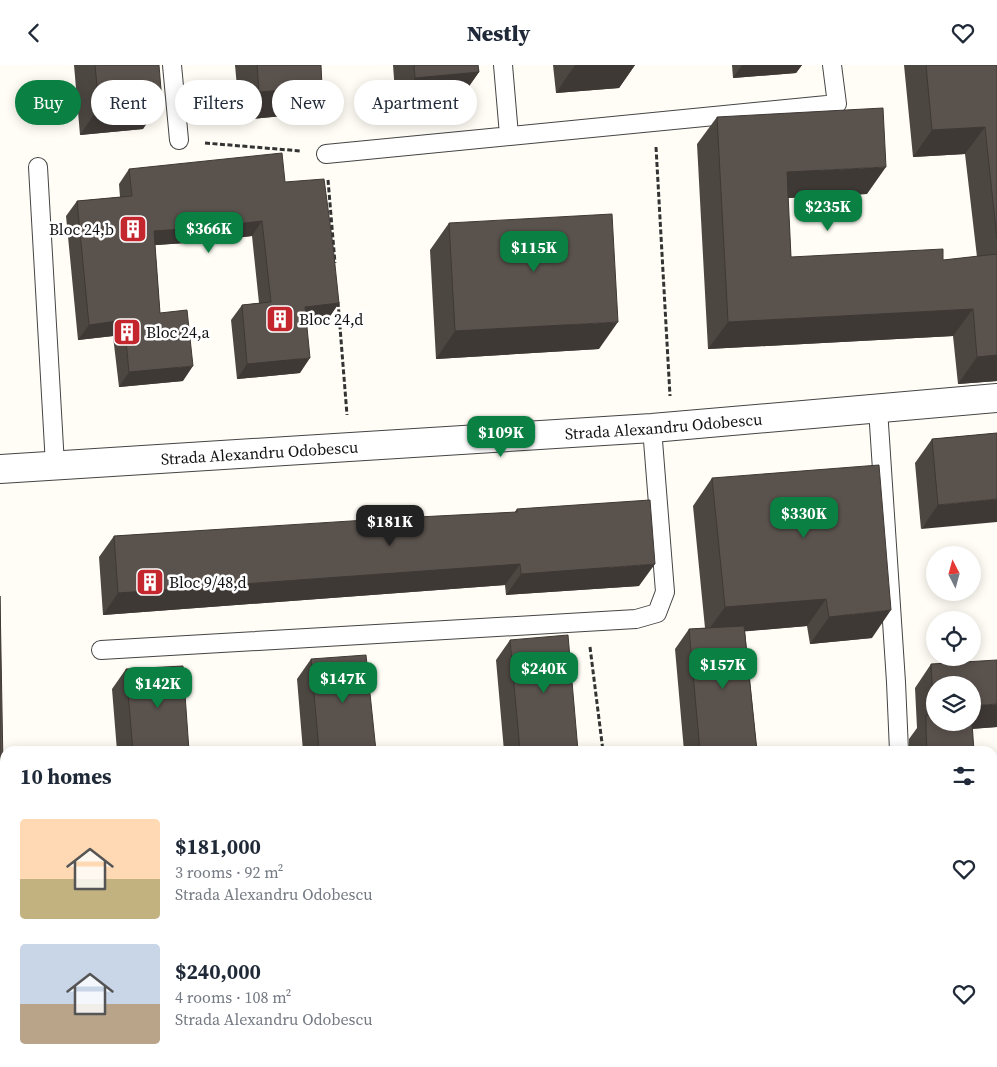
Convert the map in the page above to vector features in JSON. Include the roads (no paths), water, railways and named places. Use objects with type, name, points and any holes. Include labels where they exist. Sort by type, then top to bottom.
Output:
[{"type":"street","name":"Strada Alexandru Odobescu","points":[[0,469],[661,427],[997,397]]},
{"type":"lane","points":[[172,65],[179,140]]},
{"type":"lane","points":[[503,65],[509,135]]},
{"type":"lane","points":[[326,154],[837,104],[832,65]]},
{"type":"lane","points":[[38,167],[55,465]]},
{"type":"lane","points":[[878,409],[899,746]]},
{"type":"lane","points":[[101,650],[636,619],[657,613],[665,592],[661,427]]},
{"type":"place","name":"Bloc 24,b","points":[[133,229]]},
{"type":"place","name":"Bloc 24,d","points":[[280,319]]},
{"type":"place","name":"Bloc 24,a","points":[[127,332]]},
{"type":"place","name":"Bloc 9/48,d","points":[[150,582]]}]
